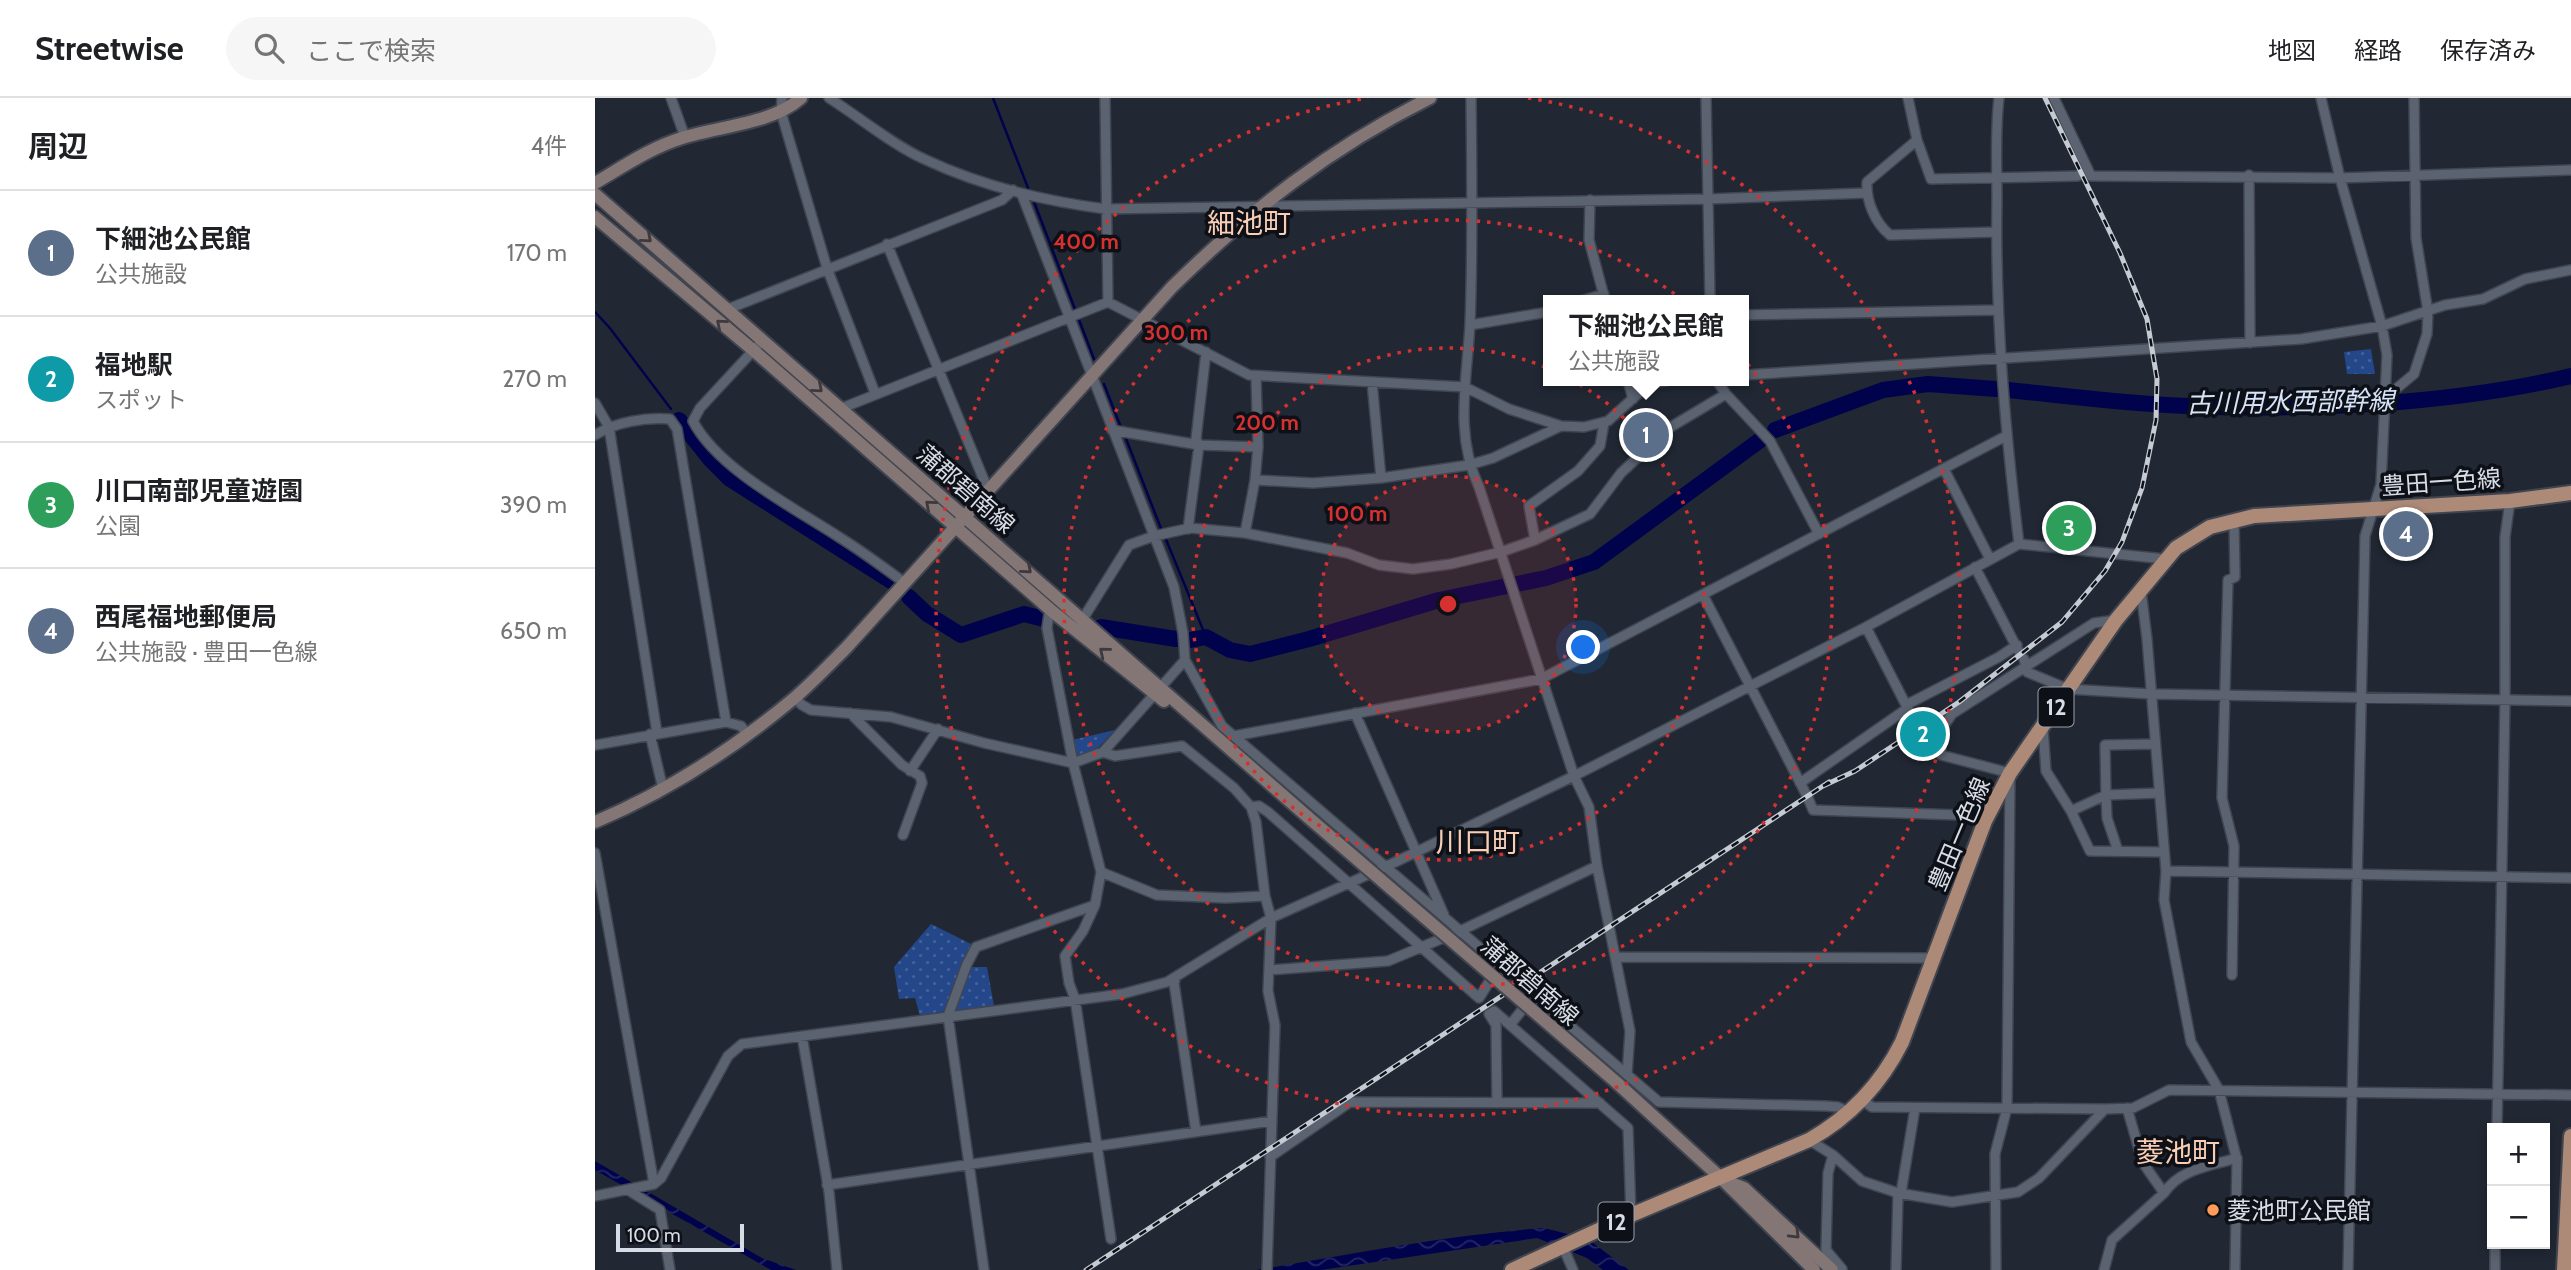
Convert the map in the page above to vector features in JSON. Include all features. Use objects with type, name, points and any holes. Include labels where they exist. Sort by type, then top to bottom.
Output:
[{"type":"main road","points":[[598,178],[654,148],[685,137],[781,112],[801,98]]},
{"type":"main road","points":[[595,822],[663,789],[716,757],[795,698],[847,647],[1173,287],[1219,241],[1260,206],[1328,156],[1378,125],[1430,98]]},
{"type":"main road","name":"蒲郡碧南線","points":[[595,194],[965,517],[1084,617],[1158,690]]},
{"type":"main road","name":"蒲郡碧南線","points":[[595,217],[753,350],[1053,612],[1158,690],[1616,1083],[1722,1179],[1814,1270]]},
{"type":"main road","name":"豊田一色線","points":[[1512,1270],[1631,1215],[1722,1179],[1809,1140],[1824,1132],[1863,1100],[1883,1076],[1902,1042],[1988,816],[2010,773],[2116,620],[2176,548],[2210,527],[2254,516],[2510,501],[2571,493]]},
{"type":"main road","points":[[2564,1270],[2571,1136]]},
{"type":"main road","name":"蒲郡碧南線","points":[[1722,1179],[1744,1188],[1840,1270]]},
{"type":"street","points":[[671,98],[685,137]]},
{"type":"street","points":[[782,98],[781,112],[827,268],[874,393]]},
{"type":"street","points":[[829,98],[922,158],[955,172],[1038,198],[1106,209],[1866,193]]},
{"type":"street","points":[[1105,98],[1108,302]]},
{"type":"street","points":[[1471,98],[1470,325],[1463,432],[1469,466],[1479,487],[1574,776],[1589,807],[1597,866],[1630,1031],[1627,1075]]},
{"type":"street","points":[[1706,98],[1710,295]]},
{"type":"street","points":[[1908,98],[1917,140],[1931,179],[2078,176]]},
{"type":"street","points":[[1999,98],[1996,124],[1996,232],[2000,360],[2019,544]]},
{"type":"street","points":[[2054,98],[2091,176],[2249,175],[2340,178],[2571,170]]},
{"type":"street","points":[[2321,98],[2340,178],[2382,326],[2387,355],[2381,484],[2365,536],[2348,1270]]},
{"type":"street","points":[[2385,398],[2414,374],[2427,334],[2428,312],[2416,238],[2414,98]]},
{"type":"street","points":[[1917,140],[1867,182],[1866,193],[1879,227],[1890,235],[1996,232]]},
{"type":"street","points":[[2249,175],[2250,343]]},
{"type":"street","points":[[728,309],[1020,193]]},
{"type":"street","points":[[1020,193],[1074,316],[1092,377],[1156,535],[1174,587],[1185,660],[1222,726],[1501,965]]},
{"type":"street","points":[[1590,200],[1590,240],[1604,295]]},
{"type":"street","points":[[887,244],[988,490]]},
{"type":"street","points":[[1749,376],[2000,360],[2108,350],[2301,340],[2382,326],[2445,305],[2483,299],[2525,279],[2571,270]]},
{"type":"street","points":[[842,408],[1108,302],[1256,376],[1465,387],[1509,409],[1561,426],[1584,427],[1604,423],[1647,386]]},
{"type":"street","points":[[1749,315],[1998,310]]},
{"type":"street","points":[[1470,325],[1543,313]]},
{"type":"street","points":[[763,340],[700,408],[693,421],[699,433],[745,477],[853,546],[905,583]]},
{"type":"street","points":[[1188,529],[1199,445],[1196,439],[1206,352]]},
{"type":"street","points":[[1245,533],[1258,447],[1256,376]]},
{"type":"street","points":[[1372,382],[1381,478]]},
{"type":"street","points":[[1629,386],[1633,399]]},
{"type":"street","points":[[1720,386],[1770,441],[1819,534]]},
{"type":"street","points":[[1084,617],[1129,545],[1156,535],[1188,529],[1245,533],[1347,553],[1379,565],[1413,569],[1451,564],[1501,552],[1535,540],[1590,514],[1621,473],[1668,428],[1726,394]]},
{"type":"street","points":[[595,403],[609,427],[663,789]]},
{"type":"street","points":[[595,435],[609,427],[661,418],[670,419],[677,429],[726,722]]},
{"type":"street","points":[[1535,540],[1529,506],[1578,471],[1599,446],[1604,423]]},
{"type":"street","points":[[1255,480],[1313,483],[1381,478],[1469,466],[1493,458],[1561,426]]},
{"type":"street","points":[[1114,431],[1199,445],[1258,447]]},
{"type":"street","points":[[1234,736],[1541,679],[2006,436]]},
{"type":"street","points":[[1944,469],[1990,559]]},
{"type":"street","points":[[2497,1123],[2505,701],[2505,537],[2510,501]]},
{"type":"street","points":[[2232,975],[2234,846],[2222,798],[2228,580],[2235,577],[2234,521]]},
{"type":"street","points":[[595,1196],[650,1185],[661,1178],[728,1056],[743,1044],[1122,994],[1167,982],[1271,918],[1385,867],[1574,776],[1866,627],[2019,544],[2165,559]]},
{"type":"street","points":[[1975,568],[2027,672],[2068,689],[2151,694],[2571,701]]},
{"type":"street","points":[[2141,591],[2145,610],[2166,871],[2164,900],[2191,1042],[2219,1090],[2237,1158],[2235,1270]]},
{"type":"street","points":[[1703,595],[1814,810],[1988,816]]},
{"type":"street","points":[[1053,612],[1049,614],[1047,628],[1073,763],[1101,872],[1099,890],[1083,931],[1065,956],[1069,983],[1075,999],[1111,1239]]},
{"type":"street","points":[[1996,1270],[1995,1154],[2007,1108],[2010,773],[1941,755],[1941,730],[1952,714],[2021,656],[2094,623],[2116,620]]},
{"type":"street","points":[[1800,783],[1908,708],[1866,627]]},
{"type":"street","points":[[1906,705],[1999,657],[2021,656]]},
{"type":"street","points":[[795,698],[811,710],[891,717],[984,743],[1073,763],[1103,752],[1185,660]]},
{"type":"street","points":[[851,713],[902,765],[920,776],[922,783],[903,835]]},
{"type":"street","points":[[1355,713],[1447,920]]},
{"type":"street","points":[[595,745],[726,722],[741,726],[747,734]]},
{"type":"street","points":[[2043,728],[2046,771],[2071,811],[2090,851],[2164,852]]},
{"type":"street","points":[[910,771],[938,729]]},
{"type":"street","points":[[2118,851],[2107,818],[2105,746],[2155,744]]},
{"type":"street","points":[[1103,752],[1115,756],[1182,746],[1234,788],[1251,807],[1256,822],[1265,896],[1271,918],[1268,991],[1275,1025],[1267,1268]]},
{"type":"street","points":[[2071,811],[2106,795],[2159,793]]},
{"type":"street","points":[[1251,807],[1259,806],[1268,813],[1479,998],[1489,982]]},
{"type":"street","points":[[595,853],[650,1185]]},
{"type":"street","points":[[1269,970],[1388,961],[1460,931],[1597,866]]},
{"type":"street","points":[[2166,871],[2571,878]]},
{"type":"street","points":[[1101,872],[1157,895],[1226,898],[1265,896]]},
{"type":"street","points":[[984,1270],[948,1016],[976,947],[1094,905]]},
{"type":"street","points":[[1616,957],[1934,958]]},
{"type":"street","points":[[1176,977],[1174,983],[1196,1132]]},
{"type":"street","points":[[1510,1026],[1534,995],[1659,1102],[1826,1106],[1849,1112]]},
{"type":"street","points":[[1497,1103],[1496,1025],[1489,1014],[1494,1011],[1628,1128],[1631,1215]]},
{"type":"street","points":[[802,1036],[827,1185],[837,1270]]},
{"type":"street","points":[[1863,1100],[1872,1107],[2105,1109],[2133,1108],[2169,1090],[2571,1095]]},
{"type":"street","points":[[1270,1157],[1350,1102],[1600,1104]]},
{"type":"street","points":[[1896,1270],[1900,1193],[1915,1108]]},
{"type":"street","points":[[2127,1108],[2143,1163],[2164,1193]]},
{"type":"street","points":[[1809,1140],[1833,1155],[1863,1181],[1900,1193],[1952,1202],[2018,1192],[2039,1178],[2105,1109]]},
{"type":"street","points":[[827,1185],[1272,1121]]},
{"type":"street","points":[[1833,1155],[1828,1173],[1826,1250],[1840,1270]]},
{"type":"street","points":[[2104,1270],[2112,1240],[2164,1193],[2169,1184],[2183,1174],[2237,1158]]},
{"type":"street","points":[[628,1190],[660,1210],[670,1270]]},
{"type":"street","points":[[1563,1247],[1573,1270]]},
{"type":"street","points":[[2495,1249],[2495,1270]]},
{"type":"shaded area","points":[[2371,349],[2375,374],[2347,374],[2344,352]]},
{"type":"shaded area","points":[[2054,509],[2085,513],[2083,545],[2056,543]]},
{"type":"shaded area","points":[[1115,730],[1091,755],[1075,759],[1072,740]]},
{"type":"shaded area","points":[[931,924],[973,945],[946,1011],[920,1016],[915,998],[899,999],[894,967]]},
{"type":"shaded area","points":[[969,967],[987,967],[994,1006],[952,1013]]},
{"type":"water","points":[[595,1161],[762,1258],[796,1270],[771,1270],[595,1170]]},
{"type":"water","points":[[1544,1228],[1588,1239],[1629,1270],[1603,1270],[1587,1258],[1537,1238],[1321,1270],[1256,1270],[1436,1240]]},
{"type":"waterway","points":[[993,98],[1030,193]]},
{"type":"waterway","points":[[1033,199],[1094,359]]},
{"type":"waterway","name":"古川用水西部幹線","points":[[595,312],[671,409]]},
{"type":"waterway","name":"古川用水西部幹線","points":[[2008,390],[2165,405],[2331,406],[2430,399],[2526,386],[2571,376]]},
{"type":"waterway","points":[[1104,384],[1122,430]]},
{"type":"waterway","name":"古川用水西部幹線","points":[[1775,430],[1883,390],[1928,384],[1996,389]]},
{"type":"waterway","name":"古川用水西部幹線","points":[[679,420],[730,479],[891,581]]},
{"type":"waterway","points":[[1125,436],[1162,531]]},
{"type":"waterway","name":"古川用水西部幹線","points":[[1190,640],[1206,637],[1230,650],[1250,654],[1439,600],[1546,578],[1594,562],[1763,438]]},
{"type":"waterway","points":[[1165,537],[1206,637]]},
{"type":"waterway","name":"古川用水西部幹線","points":[[909,597],[927,614],[961,635],[1024,614],[1044,619]]},
{"type":"waterway","name":"古川用水西部幹線","points":[[1101,627],[1176,639]]},
{"type":"railway","points":[[1823,786],[1855,771],[1959,702],[2062,622],[2105,571],[2122,542],[2142,488],[2156,420],[2157,379],[2147,319],[2120,253],[2045,98]]},
{"type":"railway","points":[[1518,987],[1829,782]]},
{"type":"railway","points":[[1086,1270],[1503,995]]},
{"type":"place","name":"下細池公民館","points":[[1646,435]]},
{"type":"place","name":"川口南部児童遊園","points":[[2069,528]]},
{"type":"place","name":"西尾福地郵便局","points":[[2406,534]]},
{"type":"place","name":"福地駅","points":[[1923,734]]},
{"type":"place","name":"菱池町公民館","points":[[2213,1210]]},
{"type":"district","name":"細池町","points":[[1249,223]]},
{"type":"district","name":"川口町","points":[[1478,842]]},
{"type":"district","name":"菱池町","points":[[2178,1152]]}]
